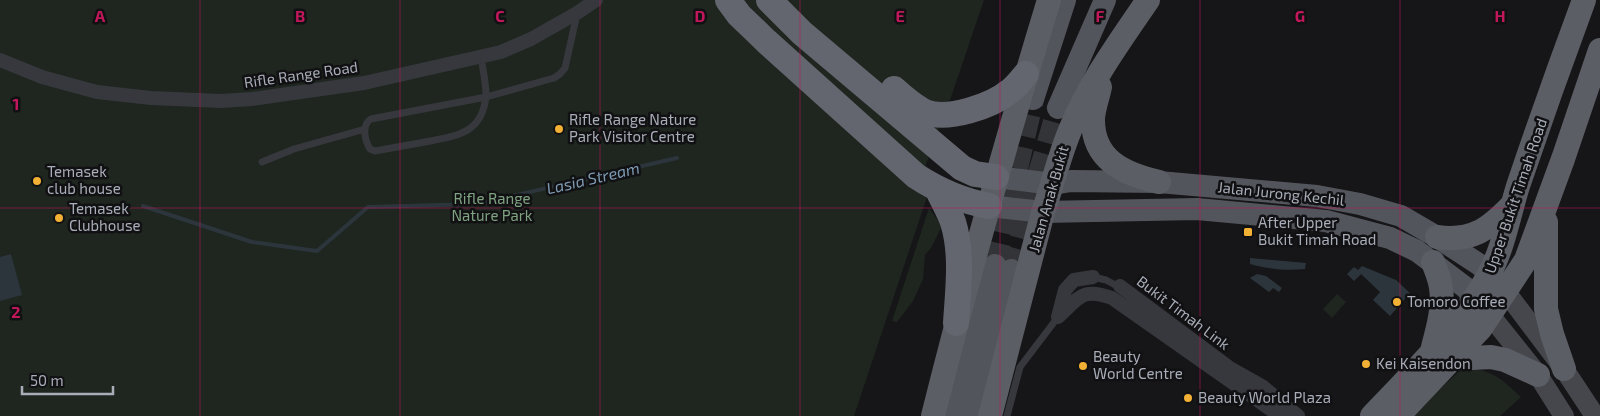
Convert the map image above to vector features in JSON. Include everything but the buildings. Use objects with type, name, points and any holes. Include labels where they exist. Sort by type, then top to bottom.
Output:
[{"type":"highway","points":[[728,0],[739,15],[766,41],[916,176],[938,190],[974,204],[989,206]]},
{"type":"highway","points":[[769,0],[802,32],[838,47],[883,80],[902,97],[962,168],[975,174],[996,177]]},
{"type":"highway","points":[[933,416],[996,177],[1030,87],[1049,0]]},
{"type":"highway","name":"Jalan Anak Bukit","points":[[990,416],[1057,164],[1070,129],[1104,66],[1148,0]]},
{"type":"highway","name":"Upper Bukit Timah Road","points":[[1372,416],[1442,355],[1481,328],[1482,307],[1490,274],[1512,205],[1584,0]]},
{"type":"highway","name":"Upper Bukit Timah Road","points":[[1482,307],[1506,292],[1526,260],[1600,50]]},
{"type":"highway","points":[[1104,66],[1093,116],[1096,139],[1104,155],[1119,168],[1135,176],[1158,182]]},
{"type":"highway","points":[[924,123],[940,114],[976,108],[989,104],[1012,91],[1030,87]]},
{"type":"highway","points":[[938,190],[948,209],[956,232],[959,270],[956,323]]},
{"type":"highway","points":[[1437,237],[1451,239],[1473,236],[1512,205]]},
{"type":"highway","points":[[1546,205],[1546,309],[1564,369]]},
{"type":"highway","points":[[1433,262],[1441,286],[1442,303],[1439,326],[1442,355],[1490,357],[1505,360],[1538,375]]},
{"type":"highway","name":"Upper Bukit Timah Road","points":[[1398,416],[1442,355]]},
{"type":"main road","points":[[1030,87],[1065,0]]},
{"type":"main road","points":[[1058,108],[1105,0]]},
{"type":"main road","name":"Jalan Jurong Kechil","points":[[996,177],[1053,184],[1071,181],[1158,182],[1317,196],[1360,204],[1401,216],[1480,265],[1490,274],[1506,292],[1564,369],[1595,416]]},
{"type":"main road","name":"Jalan Jurong Kechil","points":[[989,206],[1044,212],[1197,209],[1326,222],[1390,238],[1417,251],[1466,288],[1538,375],[1564,416]]},
{"type":"main road","points":[[952,416],[1003,267],[973,416]]},
{"type":"street","name":"Rifle Range Road","points":[[0,60],[42,77],[97,92],[151,98],[221,101],[252,99],[364,83],[481,57],[515,47],[578,13],[596,0]]},
{"type":"street","name":"Bukit Timah Link","points":[[1058,317],[1065,290],[1074,280],[1093,277]]},
{"type":"street","name":"Bukit Timah Link","points":[[1058,317],[1083,295],[1116,292],[1227,372],[1280,416]]},
{"type":"street","name":"Bukit Timah Link","points":[[1227,372],[1262,386],[1298,416]]},
{"type":"lane","points":[[481,57],[486,97],[483,111],[468,131],[458,136],[373,151],[368,147],[364,129],[371,119],[486,97],[546,80],[560,74],[565,68],[578,13]]},
{"type":"lane","points":[[262,162],[294,149],[364,129]]},
{"type":"lane","name":"Bukit Timah Link","points":[[1093,277],[1116,292]]},
{"type":"lane","name":"Bukit Timah Link","points":[[1007,416],[1020,367],[1058,317]]},
{"type":"green space","name":"Rifle Range Nature Park","points":[[0,0],[984,0],[918,187],[928,194],[854,416],[0,416]]},
{"type":"green space","points":[[929,208],[942,226],[931,248],[925,255],[923,279],[913,301],[897,322],[892,321]]},
{"type":"green space","points":[[1337,294],[1346,302],[1332,318],[1323,309]]},
{"type":"green space","points":[[1464,367],[1496,376],[1521,397],[1500,416],[1410,416]]},
{"type":"shaded area","points":[[11,254],[22,295],[0,301],[0,257]]},
{"type":"shaded area","points":[[1250,258],[1306,263],[1305,269],[1277,269],[1250,264]]},
{"type":"shaded area","points":[[1362,266],[1396,280],[1410,293],[1390,316],[1373,300],[1380,292],[1361,274],[1354,281],[1347,274],[1354,267],[1358,270]]},
{"type":"shaded area","points":[[1257,274],[1266,276],[1282,288],[1279,292],[1273,288],[1269,292],[1250,278]]},
{"type":"waterway","name":"Lasia Stream","points":[[143,206],[252,242],[317,251],[368,207],[478,204],[677,158]]},
{"type":"tunnel","points":[[995,265],[1033,99]]},
{"type":"tunnel","points":[[1011,270],[1058,108]]},
{"type":"place","name":"Rifle Range Nature Park Visitor Centre","points":[[559,129]]},
{"type":"place","name":"Temasek club house","points":[[37,181]]},
{"type":"place","name":"Temasek Clubhouse","points":[[59,218]]},
{"type":"place","name":"After Upper Bukit Timah Road","points":[[1248,232]]},
{"type":"place","name":"Tomoro Coffee","points":[[1397,302]]},
{"type":"place","name":"Kei Kaisendon","points":[[1366,364]]},
{"type":"place","name":"Beauty World Centre","points":[[1083,366]]},
{"type":"place","name":"Beauty World Plaza","points":[[1188,398]]}]
